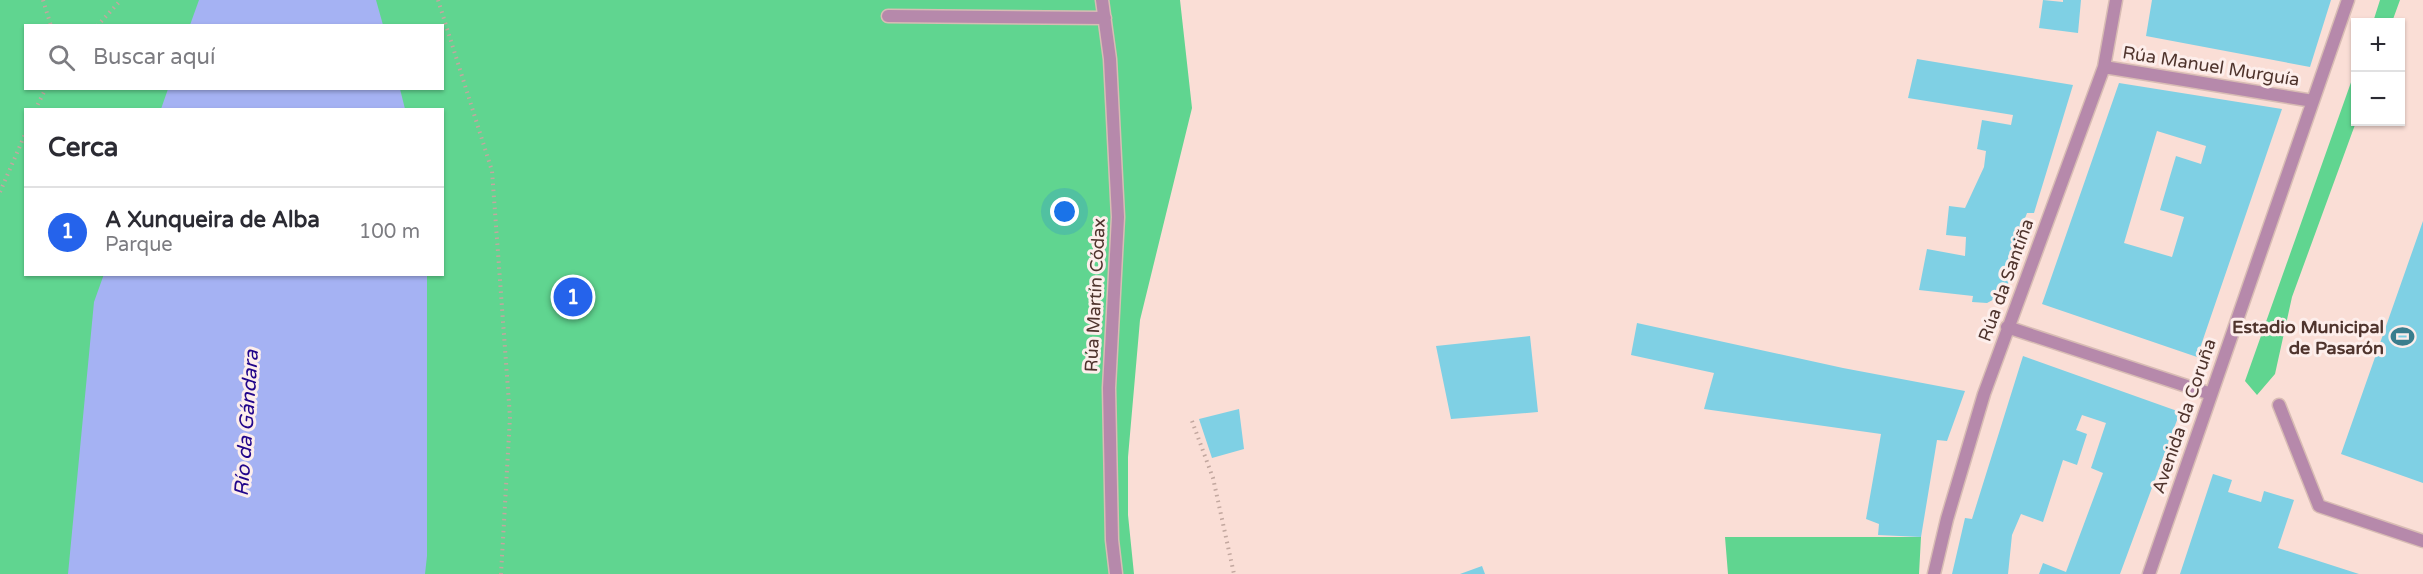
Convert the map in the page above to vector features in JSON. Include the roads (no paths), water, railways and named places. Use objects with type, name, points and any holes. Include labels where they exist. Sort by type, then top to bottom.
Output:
[{"type":"street","name":"Rúa Martín Códax","points":[[1102,0],[1110,59],[1118,217],[1109,388],[1112,540],[1116,574]]},
{"type":"street","name":"Rúa da Santiña","points":[[1934,574],[1953,497],[2007,327],[2104,67],[2116,0]]},
{"type":"street","name":"Avenida da Coruña","points":[[2149,574],[2348,0]]},
{"type":"street","points":[[888,16],[1105,18]]},
{"type":"street","name":"Rúa Manuel Murguía","points":[[2104,67],[2313,100]]},
{"type":"street","points":[[2007,327],[2211,393]]},
{"type":"street","points":[[2279,405],[2319,506],[2423,541]]},
{"type":"water","points":[[199,0],[376,0],[383,24],[190,24]]},
{"type":"water","points":[[168,90],[400,90],[405,108],[161,108]]},
{"type":"water","name":"Río da Gándara","points":[[103,276],[427,276],[427,556],[425,574],[68,574],[94,302]]},
{"type":"place","name":"A Xunqueira de Alba","points":[[573,297]]},
{"type":"place","name":"Estadio Municipal de Pasarón","points":[[2402,337]]}]
